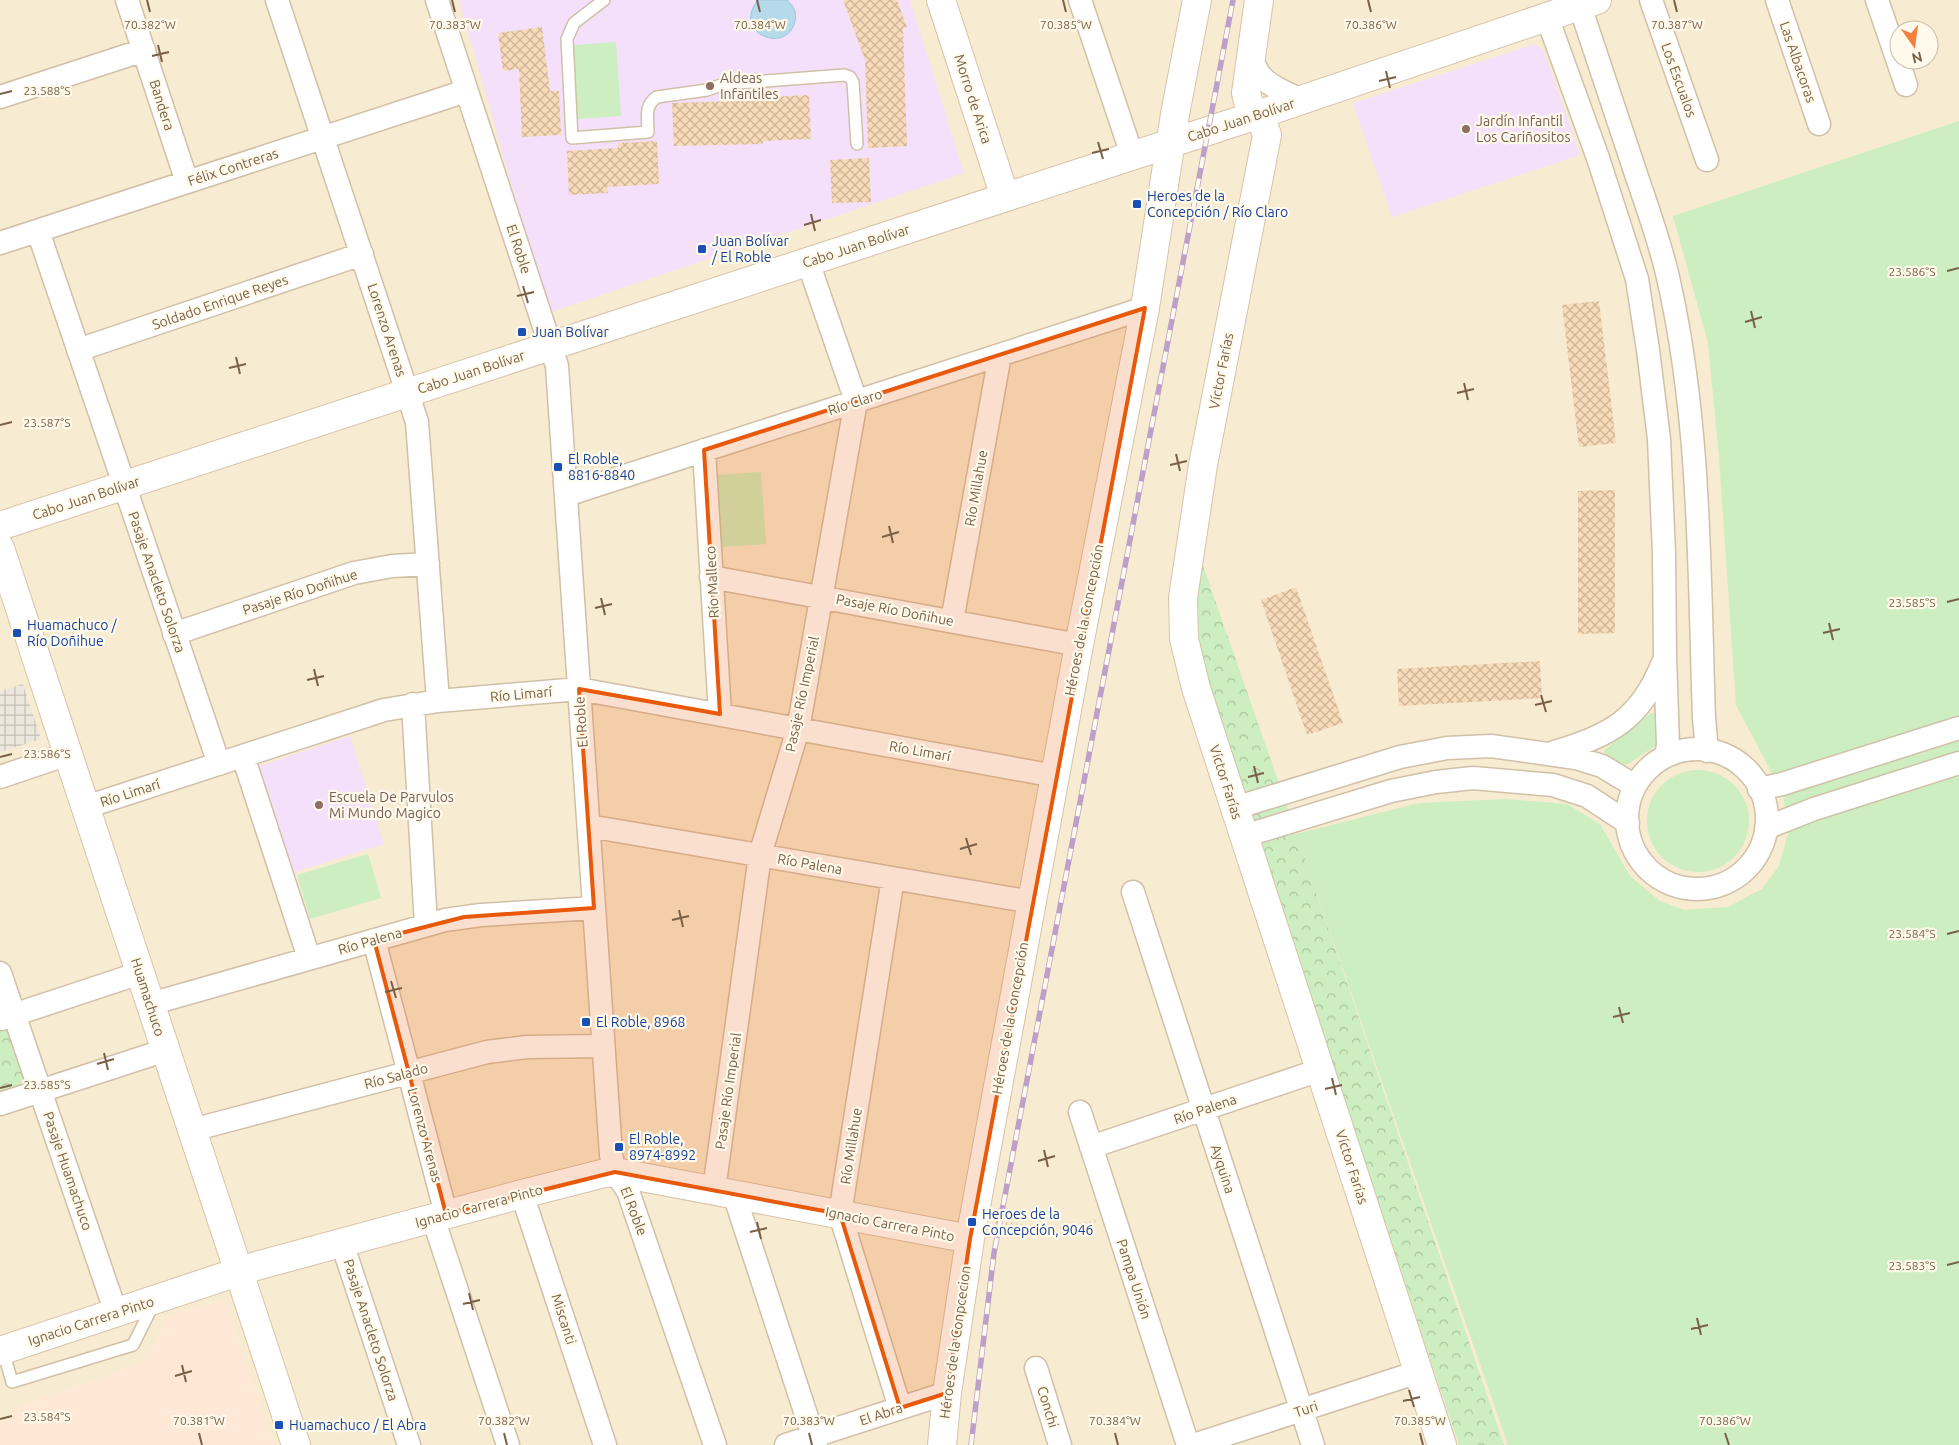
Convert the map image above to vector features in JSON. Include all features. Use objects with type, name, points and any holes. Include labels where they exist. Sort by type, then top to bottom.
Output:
[{"type":"street","name":"Bandera","points":[[128,0],[187,182]]},
{"type":"street","name":"Lorenzo Arenas","points":[[277,0],[417,422],[438,701]]},
{"type":"street","name":"El Roble","points":[[436,0],[551,346],[558,376],[611,1155],[615,1172],[628,1191],[714,1445]]},
{"type":"street","name":"Morro de Arica","points":[[941,0],[1004,197]]},
{"type":"street","points":[[1080,0],[1132,155]]},
{"type":"street","name":"Héroes de la Concepción","points":[[972,1229],[1079,645],[1145,308],[1175,114],[1197,0]]},
{"type":"street","points":[[1254,109],[1246,93],[1259,0]]},
{"type":"street","name":"Los Escualos","points":[[1651,0],[1707,160]]},
{"type":"street","name":"Las Albacoras","points":[[1777,0],[1819,124]]},
{"type":"street","points":[[1877,0],[1906,85]]},
{"type":"street","points":[[1566,7],[1598,158],[1637,279],[1648,350],[1659,439],[1664,553],[1668,738],[1666,756]]},
{"type":"street","points":[[1566,7],[1656,235],[1669,281],[1682,351],[1691,417],[1697,496],[1704,718],[1707,751]]},
{"type":"street","name":"Cabo Juan Bolívar","points":[[0,526],[1171,143],[1254,109],[1302,100],[1566,7]]},
{"type":"street","points":[[0,97],[144,50]]},
{"type":"street","points":[[1251,53],[1256,70],[1262,78],[1302,100]]},
{"type":"street","name":"Félix Contreras","points":[[0,243],[466,90]]},
{"type":"street","name":"Víctor Farías","points":[[1254,109],[1267,134],[1203,465],[1182,598],[1184,640],[1196,688],[1442,1445]]},
{"type":"street","name":"Pasaje Anacleto Solorza","points":[[38,230],[219,764]]},
{"type":"street","name":"Soldado Enrique Reyes","points":[[78,350],[362,254]]},
{"type":"street","name":"Pasaje Río Imperial","points":[[808,262],[856,401],[798,729],[760,855],[724,1192],[815,1441]]},
{"type":"street","name":"Río Claro","points":[[566,495],[1145,308]]},
{"type":"street","name":"Río Millahue","points":[[952,621],[1000,355]]},
{"type":"street","name":"Río Malleco","points":[[704,450],[720,714]]},
{"type":"street","name":"Huamachuco","points":[[0,548],[8,596],[86,807],[296,1445]]},
{"type":"street","name":"Pasaje Río Doñihue","points":[[174,634],[354,573],[392,566],[428,564]]},
{"type":"street","name":"Pasaje Río Doñihue","points":[[711,577],[1079,645]]},
{"type":"street","points":[[1549,753],[1582,744],[1612,730],[1634,712],[1654,686],[1665,657]]},
{"type":"street","name":"Río Limarí","points":[[86,807],[384,710],[438,701],[579,689],[1055,776]]},
{"type":"street","points":[[413,704],[426,925]]},
{"type":"street","points":[[1759,789],[1782,784],[1959,728]]},
{"type":"street","points":[[1235,808],[1400,757],[1447,748],[1491,746],[1576,758],[1602,766],[1635,786]]},
{"type":"street","points":[[1701,749],[1707,751],[1718,753],[1734,760],[1747,770],[1764,800],[1766,828],[1763,842],[1752,862],[1736,877],[1717,886],[1693,889],[1670,884],[1650,872],[1636,854],[1628,832],[1627,808],[1635,786],[1651,766],[1666,756],[1683,751],[1701,749]]},
{"type":"street","points":[[0,777],[68,754]]},
{"type":"street","points":[[243,756],[309,958]]},
{"type":"street","points":[[1766,828],[1814,810],[1959,762]]},
{"type":"street","points":[[1362,769],[1370,797]]},
{"type":"street","points":[[1244,836],[1370,797],[1436,782],[1473,778],[1553,785],[1587,796],[1628,823]]},
{"type":"street","name":"Río Palena","points":[[588,826],[1032,902]]},
{"type":"street","name":"Río Millahue","points":[[893,878],[840,1214],[900,1408]]},
{"type":"street","name":"Ayquina","points":[[1133,892],[1313,1445]]},
{"type":"street","name":"Río Palena","points":[[150,1004],[426,925],[481,915],[594,908]]},
{"type":"street","name":"Lorenzo Arenas","points":[[374,940],[409,1072],[440,1216],[508,1445]]},
{"type":"street","name":"Pasaje Huamachuco","points":[[0,973],[7,1017],[41,1091],[116,1312]]},
{"type":"street","points":[[7,1017],[140,973]]},
{"type":"street","name":"Río Salado","points":[[192,1130],[486,1052],[508,1048],[603,1046]]},
{"type":"street","points":[[0,1104],[166,1050]]},
{"type":"street","name":"Río Palena","points":[[1091,1147],[1320,1070]]},
{"type":"street","name":"Pampa Unión","points":[[1080,1112],[1188,1445]]},
{"type":"street","name":"Ignacio Carrera Pinto","points":[[2,1357],[116,1312],[239,1272],[342,1242],[522,1194],[615,1172],[840,1214],[972,1229]]},
{"type":"street","name":"Miscanti","points":[[522,1194],[605,1445]]},
{"type":"street","name":"Héroes de la Conpcecion","points":[[942,1445],[947,1393],[972,1229]]},
{"type":"street","name":"Pasaje Anacleto Solorza","points":[[342,1242],[408,1445]]},
{"type":"street","name":"Conchi","points":[[1036,1368],[1060,1445]]},
{"type":"street","name":"Turi","points":[[1194,1445],[1418,1372]]},
{"type":"street","name":"El Abra","points":[[786,1445],[815,1441],[900,1408],[947,1393]]},
{"type":"lane","points":[[604,0],[574,23],[568,39],[572,138],[648,132],[648,107],[651,101],[657,97],[707,90],[724,84],[844,75],[850,77],[853,82],[857,144]]},
{"type":"lane","points":[[2,1357],[12,1382],[133,1345],[156,1299]]},
{"type":"path","points":[[972,1229],[1052,1230],[1113,1217]]},
{"type":"highlighted area","points":[[1145,308],[970,1239],[947,1393],[900,1408],[840,1214],[615,1172],[446,1214],[374,940],[464,917],[594,908],[579,689],[720,714],[704,450]]},
{"type":"shaded area","points":[[0,0],[1959,0],[1959,1445],[0,1445]]},
{"type":"shaded area","name":"Aldeas Infantiles","points":[[459,0],[910,0],[964,173],[548,313]]},
{"type":"shaded area","name":"Jardín Infantil Los Cariñositos","points":[[1535,44],[1544,51],[1580,155],[1392,217],[1353,103]]},
{"type":"shaded area","points":[[23,684],[41,739],[0,752],[0,691]]},
{"type":"shaded area","name":"Escuela De Parvulos Mi Mundo Magico","points":[[350,736],[384,844],[289,874],[255,767]]},
{"type":"shaded area","points":[[224,1299],[274,1445],[0,1445],[0,1422],[14,1417],[10,1410],[143,1362],[169,1317]]},
{"type":"green space","points":[[616,42],[621,116],[578,119],[572,45]]},
{"type":"green space","points":[[1959,121],[1959,1445],[1508,1445],[1296,834],[1419,803],[1506,799],[1567,804],[1600,824],[1630,876],[1660,901],[1684,910],[1728,907],[1762,889],[1779,866],[1788,833],[1783,794],[1736,705],[1719,457],[1708,343],[1673,216]]},
{"type":"green space","points":[[761,472],[766,544],[721,547],[716,475]]},
{"type":"green space","points":[[1200,557],[1504,1445],[1459,1445],[1197,660],[1189,616]]},
{"type":"green space","points":[[1651,713],[1657,715],[1659,739],[1655,746],[1628,764],[1618,763],[1608,757],[1604,751]]},
{"type":"green space","points":[[1698,770],[1717,774],[1734,785],[1745,802],[1749,821],[1745,840],[1734,857],[1717,868],[1698,872],[1679,868],[1662,857],[1651,840],[1647,821],[1651,802],[1662,785],[1679,774]]},
{"type":"green space","points":[[368,854],[381,898],[310,919],[297,875]]},
{"type":"green space","points":[[9,1026],[28,1085],[0,1095],[0,1030]]},
{"type":"water","points":[[758,0],[787,0],[789,2],[796,15],[790,32],[782,37],[773,38],[763,36],[756,30],[751,22],[752,12]]},
{"type":"building","points":[[843,0],[897,0],[907,27],[903,29],[907,146],[868,148],[865,60]]},
{"type":"building","points":[[542,27],[550,91],[559,91],[561,135],[522,137],[519,69],[503,71],[498,33]]},
{"type":"building","points":[[809,95],[811,139],[763,141],[763,144],[674,146],[672,103],[770,100],[770,97]]},
{"type":"building","points":[[657,141],[659,184],[607,187],[608,193],[569,195],[567,151],[618,148],[618,143]]},
{"type":"building","points":[[869,158],[871,202],[832,203],[830,160]]},
{"type":"building","points":[[1599,301],[1616,443],[1579,447],[1562,305]]},
{"type":"building","points":[[1615,490],[1615,633],[1578,634],[1578,491]]},
{"type":"building","points":[[1296,587],[1343,723],[1307,735],[1261,600]]},
{"type":"building","points":[[1540,661],[1542,698],[1399,706],[1397,669]]},
{"type":"railway","points":[[971,1445],[994,1253],[1233,0]]},
{"type":"place","name":"Aldeas Infantiles","points":[[710,86]]},
{"type":"place","name":"Jardín Infantil Los Cariñositos","points":[[1466,129]]},
{"type":"place","name":"Heroes de la Concepción / Río Claro","points":[[1137,204]]},
{"type":"place","name":"Juan Bolívar / El Roble","points":[[702,249]]},
{"type":"place","name":"Juan Bolívar","points":[[522,332]]},
{"type":"place","name":"El Roble, 8816-8840","points":[[558,467]]},
{"type":"place","name":"Huamachuco / Río Doñihue","points":[[17,633]]},
{"type":"place","name":"Escuela De Parvulos Mi Mundo Magico","points":[[319,805]]},
{"type":"place","name":"El Roble, 8968","points":[[586,1022]]},
{"type":"place","name":"El Roble, 8974-8992","points":[[619,1147]]},
{"type":"place","name":"Heroes de la Concepción, 9046","points":[[972,1222]]},
{"type":"place","name":"Huamachuco / El Abra","points":[[279,1425]]}]
